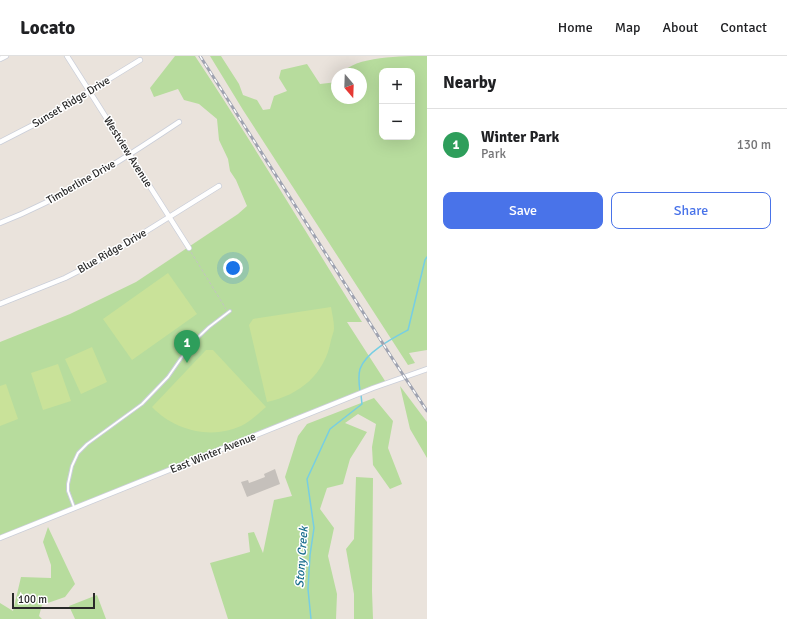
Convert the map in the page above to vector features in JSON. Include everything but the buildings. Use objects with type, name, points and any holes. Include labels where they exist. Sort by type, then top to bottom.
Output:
[{"type":"street","points":[[0,59],[6,56]]},
{"type":"street","name":"Westview Avenue","points":[[67,56],[189,248]]},
{"type":"street","name":"Sunset Ridge Drive","points":[[0,142],[39,122],[140,60]]},
{"type":"street","name":"Timberline Drive","points":[[0,223],[29,212],[71,190],[129,155],[179,122]]},
{"type":"street","name":"Blue Ridge Drive","points":[[0,304],[65,278],[100,260],[219,186]]},
{"type":"street","name":"East Winter Avenue","points":[[0,538],[373,388],[427,369]]},
{"type":"lane","points":[[74,509],[68,491],[68,484],[72,466],[78,453],[87,444],[142,404],[168,377],[191,344],[230,311]]},
{"type":"path","points":[[189,248],[227,309],[230,311]]},
{"type":"green space","points":[[175,56],[195,56],[217,89],[362,322],[347,322],[387,384],[0,538],[0,342],[70,314],[136,282],[238,214],[247,206],[236,180],[230,171],[228,159],[219,140],[217,119],[199,104],[184,100],[178,89],[154,97],[150,88]]},
{"type":"green space","points":[[210,56],[221,56],[239,84],[243,95],[257,100],[263,110],[270,109],[274,96],[287,91],[279,78],[281,70],[307,64],[320,84],[331,83],[331,104],[367,104],[367,68],[348,68],[368,60],[380,58],[427,56],[427,350],[409,353],[415,363],[408,365],[243,110]]},
{"type":"green space","points":[[168,273],[197,314],[132,360],[103,319]]},
{"type":"green space","points":[[331,307],[334,331],[328,352],[317,373],[300,388],[290,394],[267,402],[249,325],[253,319]]},
{"type":"green space","points":[[92,347],[107,382],[81,394],[65,359]]},
{"type":"green space","points":[[206,350],[213,350],[266,407],[251,420],[241,426],[218,432],[194,430],[171,422],[152,407]]},
{"type":"green space","points":[[58,364],[71,401],[43,410],[31,373]]},
{"type":"green space","points":[[6,384],[18,419],[0,426],[0,386]]},
{"type":"green space","points":[[400,386],[427,422],[427,458],[410,429]]},
{"type":"green space","points":[[374,398],[393,421],[388,448],[402,484],[390,489],[373,465],[372,447],[376,424],[358,414],[345,423],[367,432],[350,459],[343,484],[327,488],[320,509],[334,528],[328,556],[337,594],[336,619],[228,619],[210,563],[250,552],[248,533],[254,532],[263,553],[274,500],[292,496],[285,477],[298,436],[307,424]]},
{"type":"green space","points":[[356,477],[373,478],[373,619],[354,619],[354,594],[346,549],[354,539]]},
{"type":"green space","points":[[48,527],[75,584],[65,597],[42,605],[39,616],[42,619],[0,619],[0,603],[13,611],[21,577],[51,578],[51,565],[43,542]]},
{"type":"green space","points":[[97,595],[106,619],[75,619],[69,606]]},
{"type":"waterway","name":"Stony Creek","points":[[360,391],[359,374],[363,363],[374,351],[408,330],[427,257]]},
{"type":"waterway","name":"Stony Creek","points":[[311,619],[308,589],[310,555],[314,528],[307,479],[330,429],[362,404],[361,395]]},
{"type":"railway","points":[[200,56],[427,411]]},
{"type":"place","name":"Winter Park","points":[[187,363]]}]
